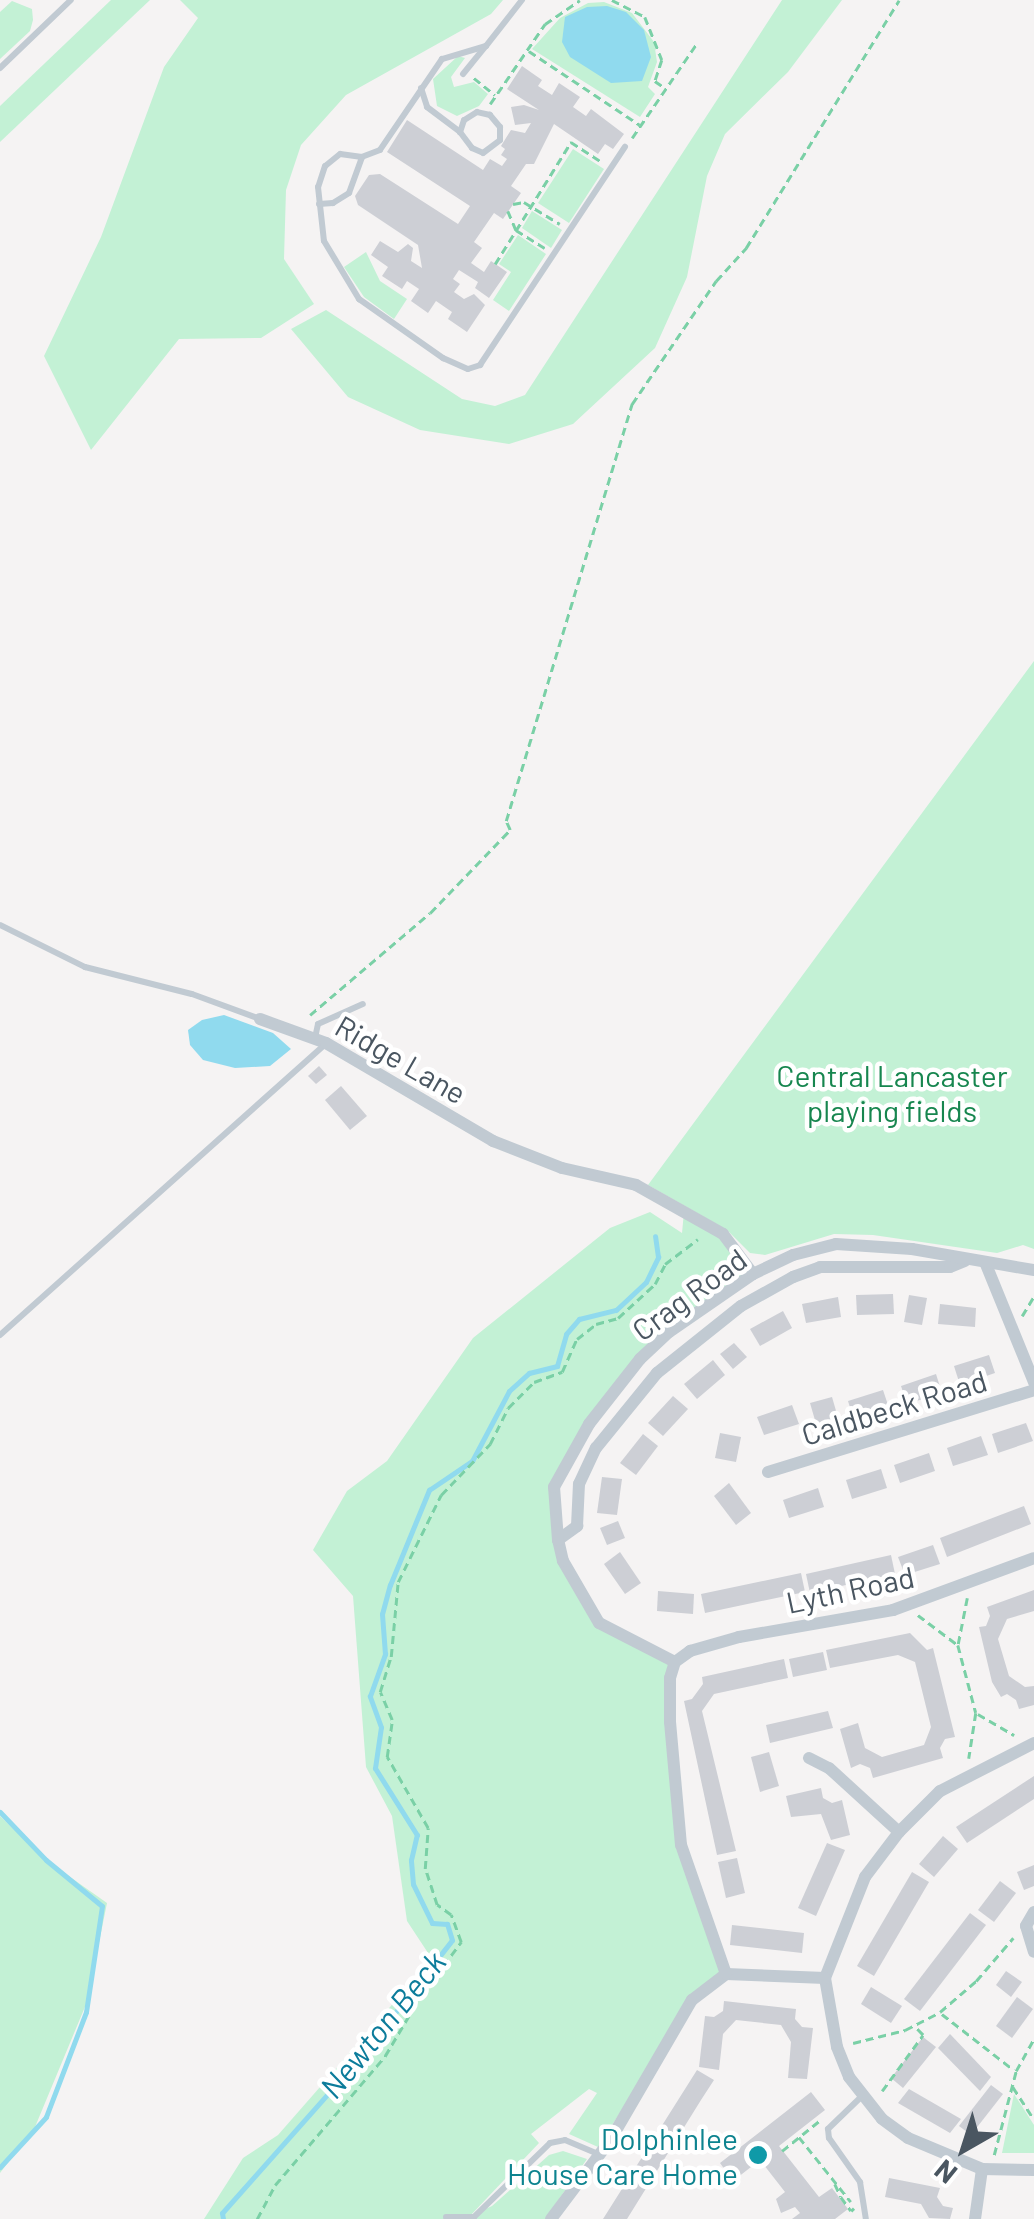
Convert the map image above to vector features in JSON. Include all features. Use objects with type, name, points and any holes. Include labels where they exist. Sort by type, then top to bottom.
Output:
[{"type":"street","name":"Ridge Lane","points":[[260,1019],[314,1038],[493,1141],[562,1168],[636,1185],[723,1234],[753,1274]]},
{"type":"street","name":"Crag Road","points":[[675,1662],[599,1623],[564,1562],[558,1540],[554,1487],[589,1424],[640,1360],[669,1332],[753,1274],[794,1255],[836,1244],[912,1249],[1034,1270]]},
{"type":"street","name":"Crag Road","points":[[558,1540],[577,1526],[580,1484],[596,1448],[658,1374],[741,1306],[820,1267],[950,1267],[967,1260]]},
{"type":"street","points":[[985,1262],[1034,1382]]},
{"type":"street","name":"Caldbeck Road","points":[[768,1472],[1034,1390]]},
{"type":"street","name":"Lyth Road","points":[[675,1662],[690,1651],[739,1636],[841,1622],[913,1603],[1034,1558]]},
{"type":"street","points":[[675,1662],[670,1678],[670,1722],[681,1845],[726,1974]]},
{"type":"street","points":[[1028,1746],[940,1791],[899,1832],[865,1877],[825,1978],[837,2047],[864,2100],[908,2138],[986,2169],[1034,2170]]},
{"type":"street","points":[[809,1758],[829,1768],[899,1832]]},
{"type":"street","points":[[1034,1912],[1026,1926],[1034,1952]]},
{"type":"street","points":[[550,2219],[600,2154],[647,2082],[692,2000],[726,1974],[825,1978]]},
{"type":"street","points":[[975,2219],[986,2169]]},
{"type":"lane","points":[[63,0],[71,0]]},
{"type":"lane","points":[[0,68],[71,0]]},
{"type":"lane","points":[[464,73],[522,0]]},
{"type":"lane","points":[[486,46],[442,59],[380,150],[362,157],[340,154],[325,166],[319,204],[324,240],[359,299],[468,369],[488,355],[625,147]]},
{"type":"lane","points":[[420,87],[427,107],[448,127],[460,132],[472,148],[483,152],[493,149],[500,140],[500,127],[483,114],[464,120],[460,132]]},
{"type":"lane","points":[[319,204],[332,203],[349,193],[362,157]]},
{"type":"lane","name":"Ridge Lane","points":[[0,925],[84,967],[192,994],[260,1019]]},
{"type":"lane","points":[[0,1335],[314,1038],[318,1024],[362,1004]]},
{"type":"lane","points":[[864,2100],[828,2129],[829,2138],[860,2182],[866,2216]]},
{"type":"lane","points":[[446,2217],[474,2216],[550,2142],[564,2140],[600,2154]]},
{"type":"path","points":[[483,114],[545,24],[580,0]]},
{"type":"path","points":[[612,0],[644,17],[662,60],[656,81],[665,88]]},
{"type":"path","points":[[314,1038],[311,1012],[430,913],[510,830],[506,821],[632,404],[716,281],[746,248],[899,0]]},
{"type":"path","points":[[625,147],[697,44]]},
{"type":"path","points":[[527,50],[640,125]]},
{"type":"path","points":[[464,73],[496,95]]},
{"type":"path","points":[[495,264],[571,142],[611,169]]},
{"type":"path","points":[[513,204],[531,206],[570,230]]},
{"type":"path","points":[[508,210],[516,230],[554,254]]},
{"type":"path","points":[[256,2219],[275,2185],[385,2056],[420,1997],[461,1942],[451,1915],[437,1904],[425,1869],[428,1828],[387,1757],[392,1720],[380,1692],[391,1657],[398,1582],[441,1495],[490,1444],[508,1408],[534,1382],[562,1372],[577,1339],[596,1324],[618,1318],[655,1284],[665,1264],[712,1228]]},
{"type":"path","points":[[1013,1330],[1034,1296]]},
{"type":"path","points":[[962,1586],[969,1602],[958,1645],[976,1714],[969,1758],[975,1774]]},
{"type":"path","points":[[913,1603],[919,1620],[958,1645]]},
{"type":"path","points":[[976,1714],[1028,1746]]},
{"type":"path","points":[[837,2047],[914,2026],[940,2012],[1026,1926]]},
{"type":"path","points":[[940,2012],[1016,2071]]},
{"type":"path","points":[[864,2100],[882,2092],[924,2035],[914,2026]]},
{"type":"path","points":[[986,2169],[1016,2071],[1034,2039]]},
{"type":"path","points":[[1012,2086],[1034,2119]]},
{"type":"path","points":[[782,2150],[836,2107],[842,2114]]},
{"type":"path","points":[[799,2137],[866,2216]]},
{"type":"path","points":[[836,2183],[832,2186],[851,2210]]},
{"type":"green space","points":[[111,0],[150,0],[0,142],[0,106]]},
{"type":"green space","points":[[180,0],[503,0],[491,14],[346,95],[301,145],[286,190],[284,259],[314,304],[261,338],[179,339],[91,450],[44,356],[101,237],[164,67],[198,18]]},
{"type":"green space","points":[[782,0],[842,0],[788,72],[725,134],[707,176],[687,277],[655,348],[573,424],[509,444],[420,430],[348,397],[291,329],[326,310],[462,399],[495,406],[525,395]]},
{"type":"green space","points":[[12,1],[32,9],[33,20],[30,31],[0,59],[0,12]]},
{"type":"green space","points":[[604,2],[632,13],[654,42],[657,62],[648,87],[655,94],[640,117],[532,49],[560,18],[588,3]]},
{"type":"green space","points":[[458,56],[465,58],[451,77],[454,87],[474,82],[488,94],[479,106],[457,116],[437,106],[433,79]]},
{"type":"green space","points":[[573,149],[604,169],[569,223],[538,203]]},
{"type":"green space","points":[[532,211],[562,230],[551,248],[522,228]]},
{"type":"green space","points":[[518,235],[546,254],[509,311],[493,300],[511,272],[499,264]]},
{"type":"green space","points":[[366,252],[380,281],[407,299],[394,319],[364,297],[344,267]]},
{"type":"green space","name":"Central Lancaster playing fields","points":[[1034,661],[1034,1249],[1023,1245],[997,1253],[873,1235],[834,1234],[765,1255],[750,1253],[727,1230],[648,1185]]},
{"type":"green space","points":[[650,1212],[682,1233],[684,1212],[723,1234],[753,1274],[669,1332],[609,1397],[554,1487],[558,1540],[599,1623],[675,1662],[670,1678],[681,1830],[726,1974],[692,2000],[598,2147],[569,2134],[597,2093],[589,2089],[531,2134],[539,2143],[470,2216],[492,2206],[549,2155],[563,2151],[587,2159],[545,2219],[204,2219],[243,2158],[278,2135],[432,1959],[407,1921],[392,1816],[366,1767],[353,1596],[313,1550],[347,1491],[387,1461],[473,1338],[610,1228]]},
{"type":"green space","points":[[0,1816],[46,1860],[107,1903],[87,2002],[35,2127],[0,2173]]},
{"type":"green space","points":[[1014,2094],[1034,2125],[1034,2153],[1002,2153]]},
{"type":"water","points":[[607,6],[626,12],[644,30],[651,57],[642,81],[611,83],[570,57],[562,42],[565,17],[587,7]]},
{"type":"water","points":[[224,1015],[273,1033],[291,1049],[270,1066],[235,1068],[203,1060],[190,1045],[188,1030],[202,1020]]},
{"type":"building","points":[[522,66],[542,80],[538,86],[552,95],[559,83],[580,97],[573,107],[586,116],[591,109],[624,134],[613,149],[605,144],[598,154],[554,124],[534,164],[526,164],[511,186],[521,193],[503,219],[494,213],[474,242],[482,248],[471,263],[484,272],[491,261],[507,272],[489,298],[475,288],[478,282],[459,270],[453,279],[460,284],[454,292],[464,299],[474,294],[485,305],[467,332],[448,319],[452,312],[436,301],[428,313],[411,301],[419,289],[407,281],[402,289],[382,276],[388,267],[371,255],[380,241],[398,252],[408,244],[413,248],[411,261],[422,268],[418,245],[358,205],[355,196],[369,175],[380,174],[458,224],[470,206],[387,152],[407,120],[483,170],[490,159],[502,166],[507,159],[501,155],[505,149],[501,146],[511,130],[525,133],[531,123],[515,125],[511,107],[524,105],[539,110],[507,89]]},
{"type":"building","points":[[319,1066],[327,1075],[316,1084],[308,1076]]},
{"type":"building","points":[[341,1086],[367,1116],[350,1130],[325,1100]]},
{"type":"building","points":[[893,1294],[894,1314],[857,1315],[856,1295]]},
{"type":"building","points":[[909,1295],[927,1298],[922,1325],[904,1322]]},
{"type":"building","points":[[838,1297],[841,1317],[806,1323],[802,1304]]},
{"type":"building","points":[[940,1304],[976,1308],[975,1327],[938,1324]]},
{"type":"building","points":[[783,1311],[792,1328],[760,1346],[750,1329]]},
{"type":"building","points":[[734,1343],[747,1357],[733,1369],[720,1354]]},
{"type":"building","points":[[989,1355],[995,1373],[960,1385],[954,1366]]},
{"type":"building","points":[[713,1360],[725,1375],[697,1399],[684,1384]]},
{"type":"building","points":[[936,1374],[942,1393],[907,1404],[901,1386]]},
{"type":"building","points":[[883,1390],[889,1408],[854,1420],[848,1401]]},
{"type":"building","points":[[673,1396],[688,1409],[663,1436],[648,1423]]},
{"type":"building","points":[[832,1397],[839,1421],[817,1427],[810,1403]]},
{"type":"building","points":[[792,1405],[799,1424],[764,1435],[757,1417]]},
{"type":"building","points":[[1026,1423],[1033,1441],[998,1453],[992,1434]]},
{"type":"building","points":[[720,1433],[741,1437],[736,1462],[715,1458]]},
{"type":"building","points":[[643,1434],[658,1446],[636,1475],[620,1463]]},
{"type":"building","points":[[981,1436],[988,1455],[953,1466],[947,1448]]},
{"type":"building","points":[[929,1453],[935,1471],[900,1483],[894,1465]]},
{"type":"building","points":[[881,1469],[887,1488],[852,1499],[846,1480]]},
{"type":"building","points":[[602,1477],[622,1479],[617,1515],[597,1513]]},
{"type":"building","points":[[729,1483],[751,1513],[736,1525],[714,1496]]},
{"type":"building","points":[[818,1488],[824,1507],[789,1518],[783,1500]]},
{"type":"building","points":[[1024,1506],[1031,1524],[947,1557],[940,1538]]},
{"type":"building","points":[[618,1521],[625,1538],[607,1545],[600,1528]]},
{"type":"building","points":[[933,1545],[940,1564],[905,1575],[898,1557]]},
{"type":"building","points":[[620,1552],[641,1583],[625,1594],[604,1564]]},
{"type":"building","points":[[891,1555],[895,1574],[810,1593],[806,1574]]},
{"type":"building","points":[[801,1573],[805,1592],[705,1613],[701,1594]]},
{"type":"building","points":[[1034,1590],[1034,1611],[1007,1619],[998,1639],[1009,1676],[1025,1687],[1034,1686],[1034,1705],[1019,1709],[1016,1700],[1007,1694],[1001,1697],[992,1682],[979,1627],[986,1626],[990,1616],[987,1607]]},
{"type":"building","points":[[658,1591],[694,1594],[693,1614],[657,1611]]},
{"type":"building","points":[[910,1633],[927,1650],[933,1648],[955,1737],[945,1739],[940,1748],[943,1758],[873,1778],[870,1768],[860,1764],[851,1768],[840,1729],[858,1723],[865,1748],[882,1757],[924,1745],[931,1727],[915,1662],[898,1655],[830,1668],[826,1650]]},
{"type":"building","points":[[823,1652],[827,1670],[793,1677],[789,1659]]},
{"type":"building","points":[[784,1659],[788,1678],[714,1694],[702,1711],[736,1851],[717,1855],[684,1701],[692,1699],[703,1684],[702,1677]]},
{"type":"building","points":[[828,1711],[833,1728],[770,1743],[766,1725]]},
{"type":"building","points":[[769,1752],[779,1786],[760,1792],[751,1757]]},
{"type":"building","points":[[1034,1776],[1034,1799],[967,1843],[956,1827]]},
{"type":"building","points":[[821,1788],[823,1798],[832,1803],[842,1800],[850,1835],[831,1840],[821,1814],[791,1817],[786,1796]]},
{"type":"building","points":[[943,1836],[958,1849],[934,1877],[919,1864]]},
{"type":"building","points":[[827,1843],[845,1850],[816,1916],[798,1908]]},
{"type":"building","points":[[737,1858],[745,1893],[726,1898],[718,1862]]},
{"type":"building","points":[[1034,1865],[1034,1886],[1024,1890],[1017,1872]]},
{"type":"building","points":[[912,1872],[929,1882],[874,1976],[857,1966]]},
{"type":"building","points":[[1000,1881],[1016,1893],[994,1922],[978,1910]]},
{"type":"building","points":[[970,1913],[986,1925],[920,2011],[904,1999]]},
{"type":"building","points":[[732,1925],[804,1933],[802,1953],[730,1945]]},
{"type":"building","points":[[1006,1971],[1022,1982],[1011,1997],[996,1985]]},
{"type":"building","points":[[871,1987],[902,2006],[891,2023],[861,2004]]},
{"type":"building","points":[[1017,1997],[1033,2009],[1012,2038],[996,2026]]},
{"type":"building","points":[[724,2001],[796,2009],[795,2019],[802,2027],[813,2028],[807,2079],[788,2078],[791,2042],[781,2025],[736,2020],[723,2034],[719,2070],[699,2067],[705,2016],[714,2017],[723,2011]]},
{"type":"building","points":[[950,2034],[991,2077],[980,2091],[938,2048]]},
{"type":"building","points":[[923,2037],[936,2047],[903,2088],[891,2078]]},
{"type":"building","points":[[697,2070],[714,2080],[627,2219],[603,2219]]},
{"type":"building","points":[[991,2085],[1003,2094],[971,2135],[959,2126]]},
{"type":"building","points":[[909,2089],[961,2119],[950,2133],[898,2103]]},
{"type":"building","name":"Dolphinlee House Care Home","points":[[811,2092],[825,2110],[779,2146],[819,2197],[832,2188],[848,2209],[835,2219],[792,2219],[800,2213],[795,2207],[781,2213],[776,2199],[785,2192],[760,2160],[733,2181],[720,2163]]},
{"type":"building","points":[[889,2178],[940,2188],[937,2197],[943,2206],[953,2208],[950,2219],[929,2218],[921,2204],[885,2197]]},
{"type":"waterway","name":"Newton Beck","points":[[223,2219],[222,2213],[358,2060],[452,1940],[447,1924],[432,1923],[413,1884],[411,1860],[417,1835],[375,1768],[381,1727],[370,1696],[385,1654],[382,1614],[390,1585],[429,1490],[472,1461],[509,1391],[529,1373],[557,1366],[566,1334],[579,1319],[616,1310],[646,1282],[658,1257],[655,1236]]},
{"type":"waterway","points":[[0,1812],[46,1860],[102,1906],[86,2012],[46,2117],[0,2167]]},
{"type":"place","name":"Dolphinlee House Care Home","points":[[758,2155]]}]
